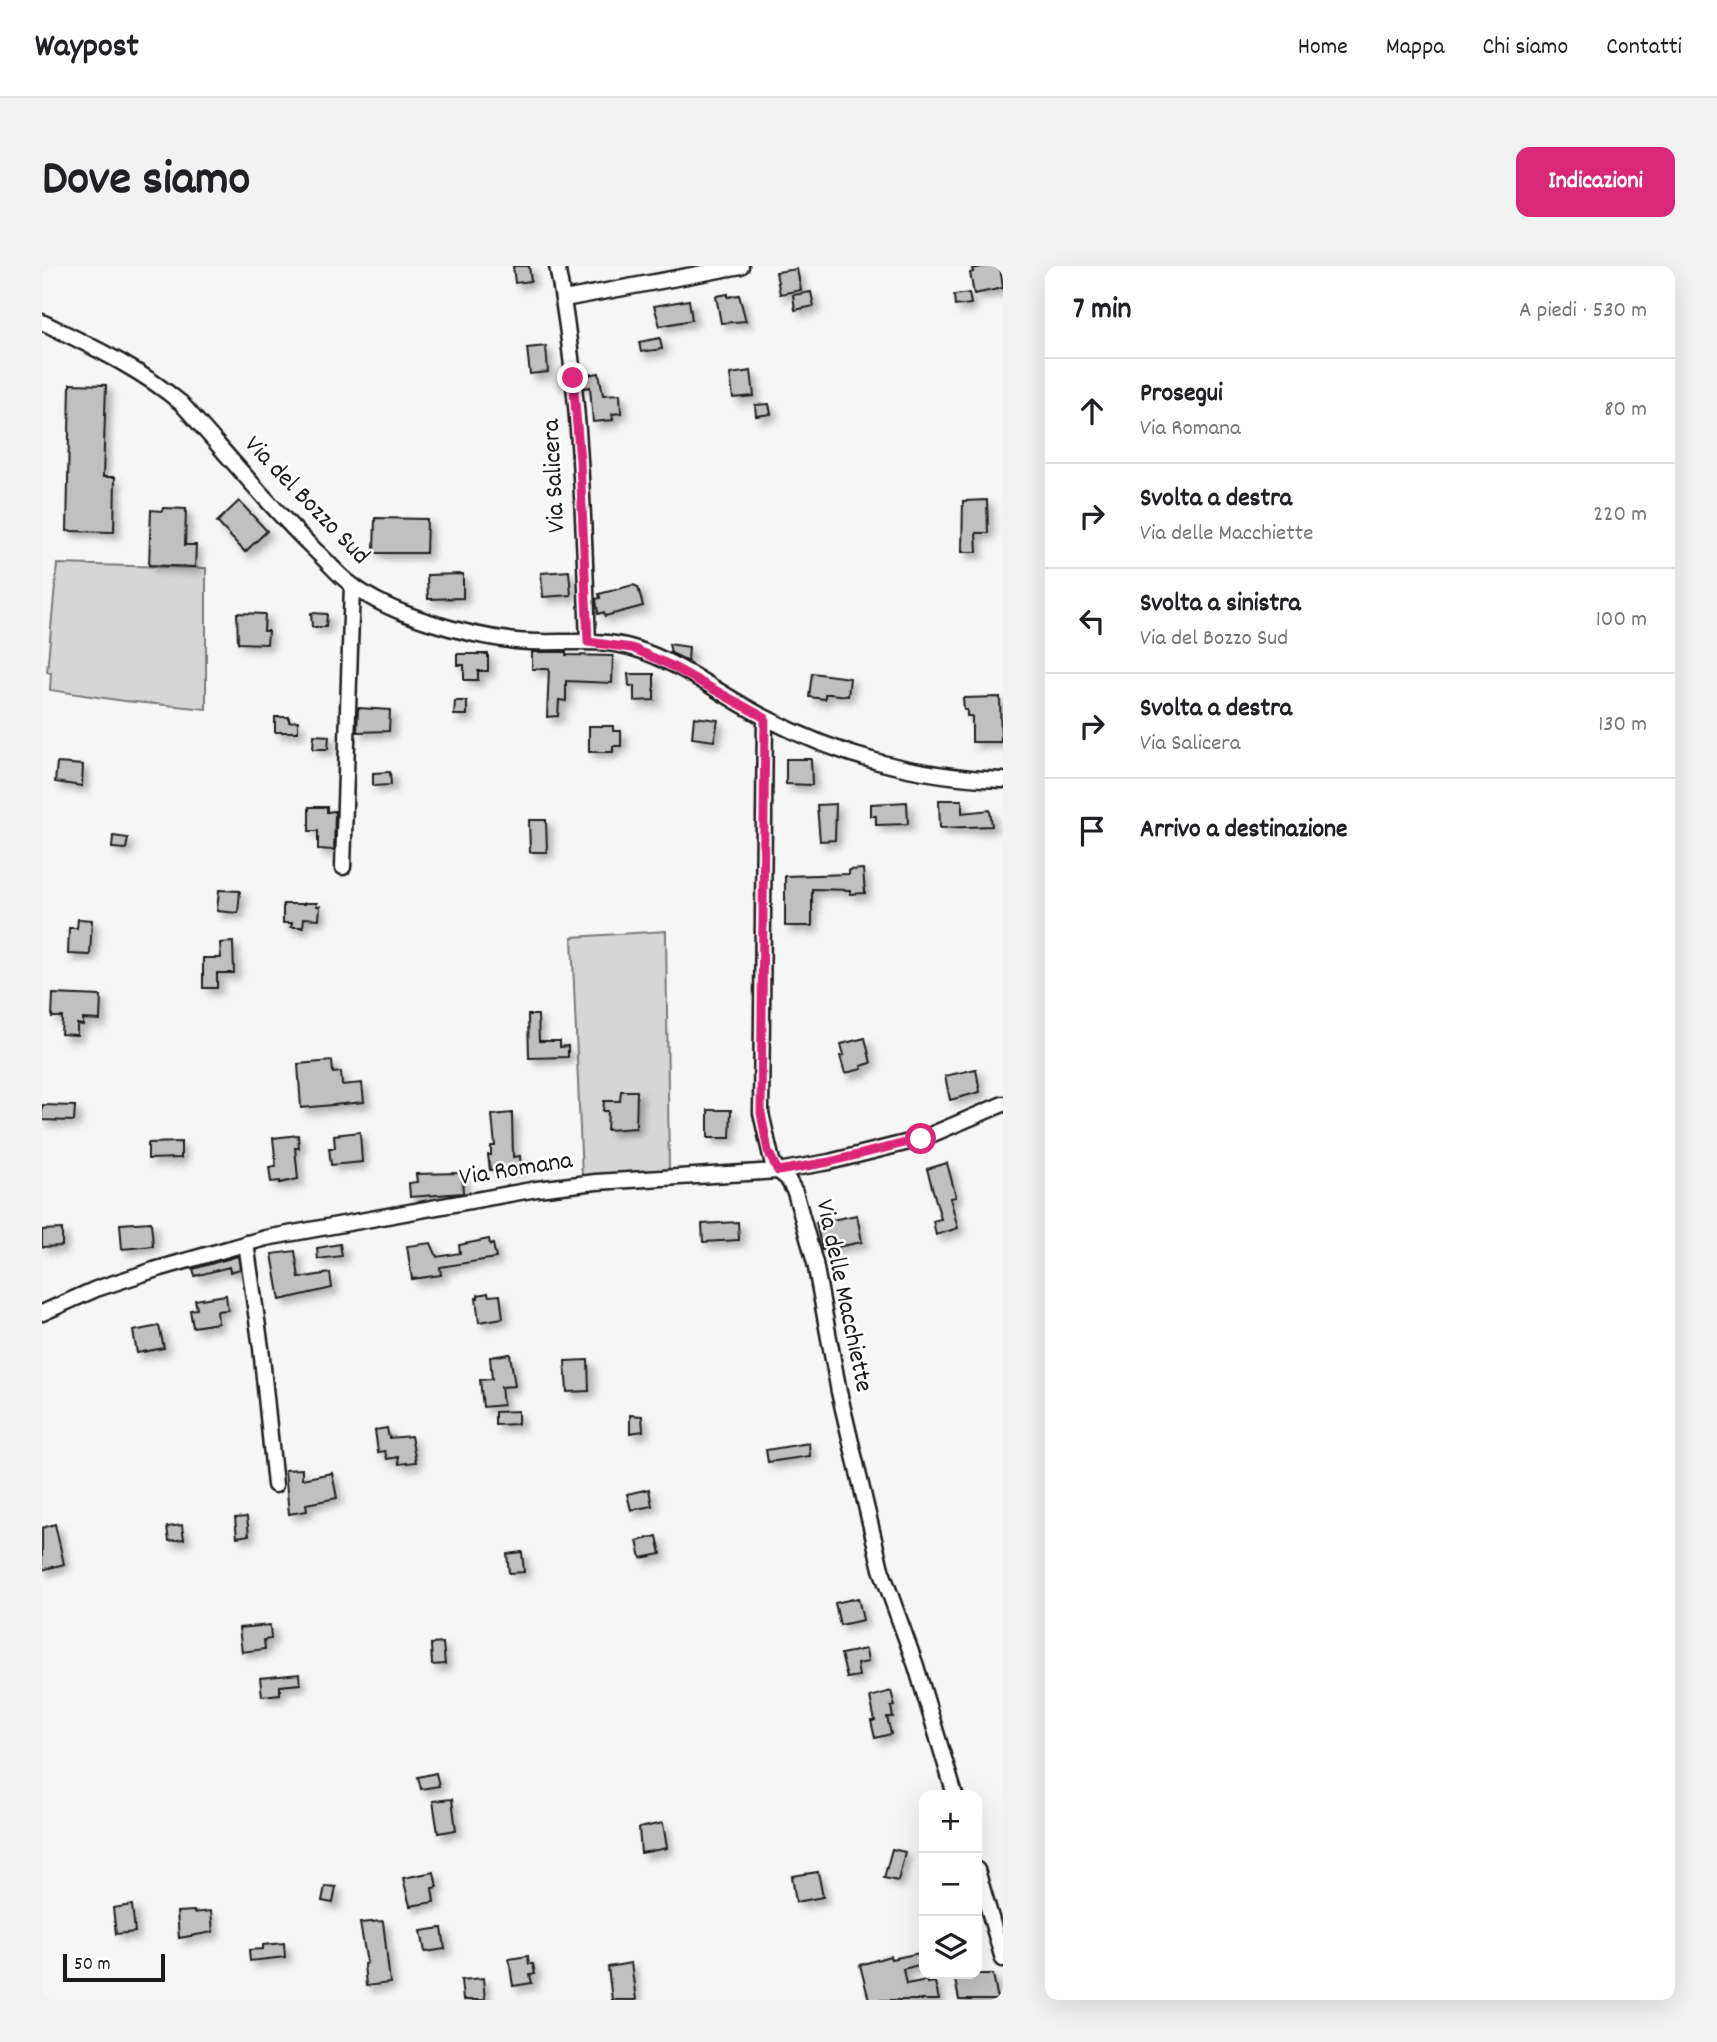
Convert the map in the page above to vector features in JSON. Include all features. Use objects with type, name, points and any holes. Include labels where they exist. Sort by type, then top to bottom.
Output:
[{"type":"street","name":"Via Salicera","points":[[557,266],[564,299],[580,461],[588,642]]},
{"type":"street","points":[[564,299],[741,266]]},
{"type":"street","name":"Via del Bozzo Sud","points":[[42,322],[129,365],[162,387],[181,404],[297,533],[352,585],[391,608],[441,625],[517,641],[588,642],[632,648],[670,665],[765,718],[860,759],[920,772],[1003,780]]},
{"type":"street","points":[[343,867],[352,585]]},
{"type":"street","name":"Via delle Macchiette","points":[[765,718],[761,1113],[768,1151],[778,1171],[787,1178],[798,1204],[814,1263],[839,1392],[881,1569],[916,1666],[953,1790]]},
{"type":"street","name":"Via Romana","points":[[42,1313],[96,1289],[246,1242],[549,1188],[596,1182],[778,1171],[829,1162],[921,1139],[1003,1104]]},
{"type":"street","points":[[246,1242],[261,1348],[275,1485]]},
{"type":"street","points":[[982,1887],[1003,1959]]},
{"type":"shaded area","points":[[57,564],[206,568],[206,709],[50,690],[51,673],[47,672]]},
{"type":"shaded area","points":[[666,931],[669,1171],[582,1177],[572,937]]},
{"type":"building","points":[[513,266],[529,266],[531,281],[515,283]]},
{"type":"building","points":[[1000,266],[1003,288],[974,294],[970,273],[973,272],[972,269]]},
{"type":"building","points":[[797,269],[801,290],[780,294],[776,272]]},
{"type":"building","points":[[811,292],[814,306],[795,310],[793,295]]},
{"type":"building","points":[[969,293],[971,304],[955,306],[954,295]]},
{"type":"building","points":[[728,294],[728,297],[739,295],[746,321],[721,323],[716,296]]},
{"type":"building","points":[[689,300],[692,320],[660,326],[654,306]]},
{"type":"building","points":[[660,338],[662,349],[641,352],[639,342]]},
{"type":"building","points":[[546,346],[548,372],[530,374],[527,348]]},
{"type":"building","points":[[751,371],[754,396],[733,398],[730,374]]},
{"type":"building","points":[[599,373],[603,395],[620,394],[621,413],[612,414],[613,420],[593,422],[590,387],[584,388],[583,376]]},
{"type":"building","points":[[70,384],[106,385],[103,477],[115,477],[114,532],[67,531]]},
{"type":"building","points":[[769,404],[771,414],[756,416],[755,405]]},
{"type":"building","points":[[987,500],[988,533],[976,533],[977,552],[962,552],[963,501]]},
{"type":"building","points":[[239,501],[267,531],[245,552],[217,522]]},
{"type":"building","points":[[163,508],[186,509],[185,545],[196,545],[195,567],[149,565],[151,510],[162,511]]},
{"type":"building","points":[[375,518],[427,519],[426,553],[374,553]]},
{"type":"building","points":[[569,571],[571,595],[543,597],[541,573]]},
{"type":"building","points":[[463,574],[463,598],[428,599],[427,575]]},
{"type":"building","points":[[633,585],[638,587],[643,606],[605,616],[604,612],[598,614],[596,599],[600,598],[599,594]]},
{"type":"building","points":[[237,613],[265,614],[264,631],[268,631],[267,644],[238,643]]},
{"type":"building","points":[[311,613],[327,614],[326,627],[312,627]]},
{"type":"building","points":[[669,644],[689,647],[688,661],[671,653]]},
{"type":"building","points":[[532,652],[613,656],[612,683],[566,681],[566,701],[559,700],[558,716],[547,717],[549,669],[532,669]]},
{"type":"building","points":[[457,654],[488,654],[488,671],[478,671],[478,680],[464,680],[464,665],[457,665]]},
{"type":"building","points":[[812,673],[850,678],[848,696],[825,694],[825,699],[809,697]]},
{"type":"building","points":[[628,674],[654,674],[654,700],[634,701],[634,686],[629,686]]},
{"type":"building","points":[[1000,697],[1001,742],[972,742],[972,716],[967,716],[967,710],[964,710],[963,698]]},
{"type":"building","points":[[455,701],[467,701],[467,715],[454,715]]},
{"type":"building","points":[[358,708],[390,710],[389,731],[357,732]]},
{"type":"building","points":[[275,717],[289,717],[289,722],[298,721],[298,732],[275,732]]},
{"type":"building","points":[[694,717],[718,720],[714,741],[692,738]]},
{"type":"building","points":[[589,726],[613,726],[613,731],[621,731],[621,746],[613,746],[613,752],[589,752]]},
{"type":"building","points":[[314,735],[329,736],[328,749],[313,749]]},
{"type":"building","points":[[786,759],[811,759],[812,785],[786,784]]},
{"type":"building","points":[[57,763],[83,765],[82,786],[55,782]]},
{"type":"building","points":[[390,772],[391,785],[373,786],[373,773]]},
{"type":"building","points":[[939,800],[962,800],[962,813],[990,810],[992,826],[940,828]]},
{"type":"building","points":[[907,802],[908,824],[876,825],[876,816],[871,816],[871,804]]},
{"type":"building","points":[[836,804],[835,840],[820,841],[817,805]]},
{"type":"building","points":[[309,807],[327,807],[327,812],[335,811],[334,850],[318,849],[318,831],[309,831]]},
{"type":"building","points":[[529,820],[546,820],[547,852],[530,852]]},
{"type":"building","points":[[113,836],[128,838],[126,849],[112,848]]},
{"type":"building","points":[[863,869],[865,893],[850,894],[850,890],[812,889],[812,926],[785,926],[785,876],[849,874],[849,870]]},
{"type":"building","points":[[219,890],[240,891],[238,913],[217,911]]},
{"type":"building","points":[[317,903],[317,906],[320,906],[319,919],[304,918],[303,927],[291,927],[292,923],[283,923],[283,904]]},
{"type":"building","points":[[78,919],[92,920],[90,955],[68,954],[69,928],[77,928]]},
{"type":"building","points":[[233,942],[234,973],[217,973],[217,988],[203,988],[203,958],[221,958],[220,943]]},
{"type":"building","points":[[53,994],[101,996],[100,1020],[83,1019],[83,1025],[77,1024],[77,1035],[61,1034],[62,1017],[52,1017]]},
{"type":"building","points":[[528,1015],[538,1015],[539,1041],[560,1041],[560,1047],[568,1046],[568,1057],[529,1058]]},
{"type":"building","points":[[865,1038],[871,1063],[861,1066],[862,1069],[845,1073],[840,1056],[844,1055],[841,1044]]},
{"type":"building","points":[[332,1061],[333,1073],[341,1072],[342,1085],[362,1083],[364,1102],[301,1108],[298,1064]]},
{"type":"building","points":[[976,1069],[980,1092],[950,1100],[945,1076]]},
{"type":"building","points":[[621,1091],[637,1091],[636,1128],[607,1130],[608,1111],[603,1111],[604,1101],[620,1101]]},
{"type":"building","points":[[42,1105],[75,1106],[74,1121],[42,1120]]},
{"type":"building","points":[[708,1110],[731,1110],[730,1138],[708,1138]]},
{"type":"building","points":[[512,1113],[513,1157],[520,1156],[521,1169],[490,1170],[488,1155],[491,1155],[491,1146],[495,1146],[492,1115]]},
{"type":"building","points":[[360,1132],[362,1162],[331,1165],[329,1148],[335,1148],[334,1135]]},
{"type":"building","points":[[298,1135],[299,1148],[295,1148],[298,1179],[271,1182],[269,1167],[276,1166],[273,1138]]},
{"type":"building","points":[[181,1142],[181,1158],[148,1159],[148,1143]]},
{"type":"building","points":[[947,1163],[956,1197],[950,1198],[958,1228],[936,1235],[933,1221],[941,1219],[927,1169]]},
{"type":"building","points":[[416,1174],[462,1174],[463,1193],[410,1197],[409,1183],[417,1182]]},
{"type":"building","points":[[857,1215],[862,1242],[822,1250],[816,1223]]},
{"type":"building","points":[[151,1222],[153,1246],[122,1249],[120,1224]]},
{"type":"building","points":[[738,1222],[739,1240],[703,1242],[702,1224]]},
{"type":"building","points":[[62,1229],[62,1246],[42,1247],[42,1230]]},
{"type":"building","points":[[489,1239],[496,1258],[440,1267],[441,1275],[412,1279],[407,1246],[431,1243],[437,1257],[460,1253],[459,1245]]},
{"type":"building","points":[[340,1244],[342,1256],[318,1259],[317,1248]]},
{"type":"building","points":[[295,1251],[299,1278],[330,1273],[332,1288],[280,1300],[272,1254]]},
{"type":"building","points":[[238,1256],[240,1269],[230,1272],[229,1267],[195,1276],[193,1269]]},
{"type":"building","points":[[488,1293],[489,1296],[500,1295],[503,1318],[479,1322],[476,1298]]},
{"type":"building","points":[[226,1295],[228,1310],[217,1311],[218,1323],[193,1327],[190,1310],[197,1309],[195,1300]]},
{"type":"building","points":[[159,1326],[164,1348],[137,1353],[133,1331]]},
{"type":"building","points":[[510,1354],[515,1386],[501,1387],[503,1405],[483,1407],[480,1380],[492,1379],[490,1357]]},
{"type":"building","points":[[588,1360],[589,1391],[567,1392],[565,1361]]},
{"type":"building","points":[[518,1411],[518,1424],[495,1425],[495,1412]]},
{"type":"building","points":[[630,1415],[642,1416],[643,1431],[630,1433]]},
{"type":"building","points":[[387,1428],[389,1438],[411,1436],[416,1462],[399,1464],[398,1457],[387,1459],[385,1451],[378,1452],[375,1430]]},
{"type":"building","points":[[809,1443],[810,1456],[768,1462],[766,1450]]},
{"type":"building","points":[[302,1469],[302,1479],[332,1473],[337,1498],[306,1504],[307,1511],[289,1514],[285,1470]]},
{"type":"building","points":[[649,1489],[652,1506],[631,1510],[627,1494]]},
{"type":"building","points":[[247,1517],[249,1535],[237,1537],[235,1518]]},
{"type":"building","points":[[55,1524],[64,1564],[42,1570],[42,1528]]},
{"type":"building","points":[[182,1525],[184,1539],[169,1541],[167,1527]]},
{"type":"building","points":[[657,1536],[661,1554],[641,1558],[637,1541]]},
{"type":"building","points":[[522,1552],[524,1572],[509,1573],[507,1554]]},
{"type":"building","points":[[858,1598],[863,1620],[840,1625],[835,1603]]},
{"type":"building","points":[[270,1625],[271,1639],[264,1640],[265,1649],[242,1652],[239,1628]]},
{"type":"building","points":[[443,1643],[445,1664],[432,1665],[431,1644]]},
{"type":"building","points":[[866,1649],[868,1662],[857,1664],[859,1676],[847,1678],[841,1654]]},
{"type":"building","points":[[299,1674],[300,1684],[280,1686],[280,1694],[262,1696],[260,1678]]},
{"type":"building","points":[[891,1691],[895,1706],[891,1707],[893,1717],[887,1717],[891,1734],[875,1738],[870,1697]]},
{"type":"building","points":[[436,1773],[439,1786],[421,1789],[418,1777]]},
{"type":"building","points":[[452,1799],[456,1830],[438,1833],[433,1801]]},
{"type":"building","points":[[663,1823],[667,1848],[641,1853],[639,1828]]},
{"type":"building","points":[[892,1849],[905,1852],[898,1881],[884,1878]]},
{"type":"building","points":[[434,1872],[437,1887],[432,1888],[434,1902],[410,1906],[403,1878]]},
{"type":"building","points":[[818,1872],[823,1897],[796,1902],[792,1876]]},
{"type":"building","points":[[325,1886],[336,1887],[333,1903],[322,1901]]},
{"type":"building","points":[[132,1905],[135,1932],[116,1934],[113,1908]]},
{"type":"building","points":[[211,1911],[213,1932],[179,1938],[177,1912]]},
{"type":"building","points":[[383,1921],[390,1983],[366,1986],[364,1964],[367,1963],[360,1923]]},
{"type":"building","points":[[442,1928],[445,1949],[425,1952],[421,1931]]},
{"type":"building","points":[[284,1943],[285,1957],[250,1961],[249,1950],[263,1949],[263,1945]]},
{"type":"building","points":[[919,1953],[919,1965],[903,1969],[906,1984],[927,1980],[927,1983],[935,1982],[939,2000],[869,2000],[860,1965],[890,1956],[891,1959]]},
{"type":"building","points":[[528,1956],[535,1974],[530,1975],[532,1983],[513,1986],[509,1959]]},
{"type":"building","points":[[631,1963],[636,2000],[612,2000],[608,1967]]},
{"type":"building","points":[[982,1974],[993,1974],[998,2000],[959,2000],[955,1979],[982,1979]]},
{"type":"building","points":[[483,1978],[485,2000],[463,2000],[461,1980]]},
{"type":"route","points":[[573,378],[580,461],[588,642],[632,648],[670,665],[765,718],[761,1113],[772,1161],[778,1171],[829,1162],[921,1139]]}]
